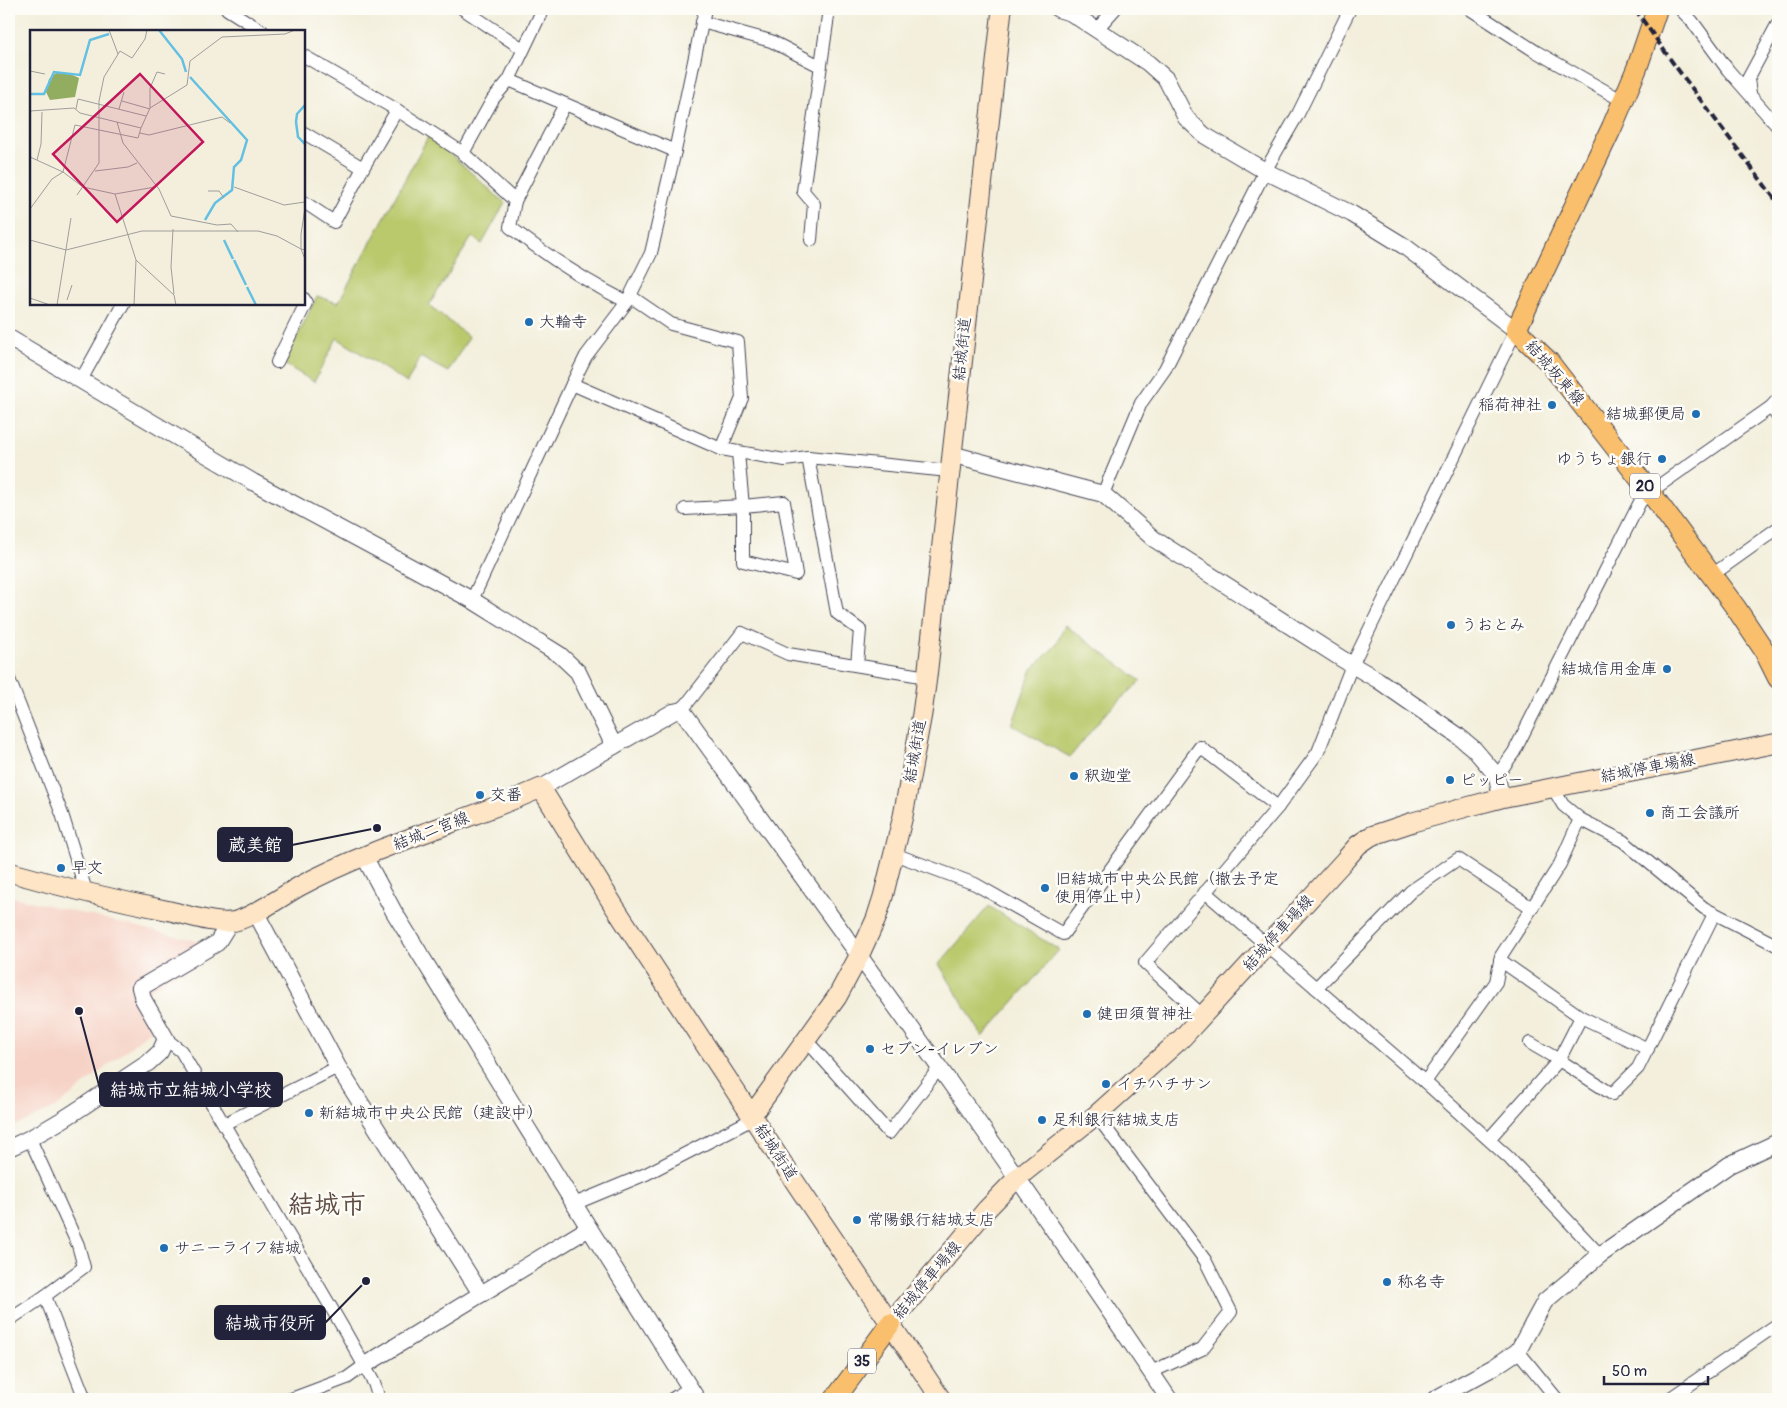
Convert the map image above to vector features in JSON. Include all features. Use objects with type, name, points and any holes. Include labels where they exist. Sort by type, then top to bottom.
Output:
[{"type":"main road","name":"結城街道","points":[[941,1399],[752,1115],[837,997],[860,956],[876,918],[894,854],[912,769],[927,677],[1002,9]]},
{"type":"main road","name":"結城坂東線","points":[[1657,9],[1637,68],[1623,101],[1516,330],[1549,362],[1650,492],[1712,575],[1764,650],[1778,678]]},
{"type":"main road","name":"結城停車場線","points":[[890,1324],[987,1209],[1017,1178],[1145,1073],[1203,1016],[1344,860],[1371,836],[1413,822],[1501,798],[1778,743]]},
{"type":"main road","name":"結城二宮線","points":[[9,872],[87,894],[206,919],[230,922],[256,913],[325,873],[364,856],[541,788]]},
{"type":"main road","points":[[541,788],[614,906],[752,1115]]},
{"type":"main road","name":"35","points":[[834,1399],[890,1324]]},
{"type":"street","points":[[227,9],[260,30]]},
{"type":"street","points":[[463,9],[523,49]]},
{"type":"street","points":[[463,153],[494,99],[509,80],[543,9]]},
{"type":"street","points":[[472,600],[586,356],[628,299],[651,253],[675,152],[705,9]]},
{"type":"street","points":[[811,240],[814,204],[803,191],[829,9]]},
{"type":"street","points":[[1058,9],[1071,13],[1148,63],[1166,79],[1186,118],[1204,135],[1266,171],[1352,214],[1404,246],[1516,330],[1352,665],[1318,752],[1278,806],[1145,963],[1203,1016]]},
{"type":"street","points":[[1097,29],[1115,9]]},
{"type":"street","points":[[1102,494],[1141,403],[1165,369],[1266,171],[1298,114],[1350,9]]},
{"type":"street","points":[[1470,9],[1535,51],[1623,101]]},
{"type":"street","points":[[1680,9],[1692,21],[1728,70],[1778,127]]},
{"type":"street","points":[[702,22],[771,41],[820,66]]},
{"type":"street","points":[[1750,94],[1748,79],[1778,23]]},
{"type":"street","points":[[305,57],[397,110],[463,153],[515,201]]},
{"type":"street","points":[[509,80],[675,152]]},
{"type":"street","points":[[565,104],[515,201],[510,227],[561,265],[600,288],[628,299],[671,324],[738,342],[742,398],[721,449]]},
{"type":"street","points":[[305,203],[334,222],[397,110]]},
{"type":"street","points":[[305,134],[363,168]]},
{"type":"street","points":[[277,362],[306,303],[305,301]]},
{"type":"street","points":[[81,380],[122,305]]},
{"type":"street","points":[[9,338],[253,482],[472,600],[539,641],[570,663],[578,672],[614,746]]},
{"type":"street","points":[[572,384],[677,432],[721,449],[738,453],[785,460],[808,457],[950,462],[1102,494],[1154,539],[1378,680],[1457,735],[1474,749],[1497,776],[1501,798]]},
{"type":"street","points":[[1497,776],[1514,752],[1640,502],[1650,492],[1776,408]]},
{"type":"street","points":[[685,509],[743,506],[784,502],[796,574],[743,561],[743,506],[738,453]]},
{"type":"street","points":[[808,457],[837,613],[860,630],[856,665]]},
{"type":"street","points":[[1712,575],[1778,528]]},
{"type":"street","points":[[541,788],[686,705],[742,633],[788,654],[927,677]]},
{"type":"street","points":[[9,679],[62,814],[87,894]]},
{"type":"street","points":[[678,711],[684,713],[940,1067],[1169,1399]]},
{"type":"street","points":[[894,854],[975,884],[1063,934],[1200,747],[1278,806]]},
{"type":"street","points":[[1553,788],[1563,805],[1580,818],[1624,841],[1714,914],[1778,946]]},
{"type":"street","points":[[1426,1082],[1496,982],[1501,956],[1560,864],[1580,818]]},
{"type":"street","points":[[364,856],[394,912],[694,1394],[672,1399]]},
{"type":"street","points":[[1316,988],[1410,891],[1458,859],[1532,908]]},
{"type":"street","points":[[1205,892],[1426,1082],[1489,1139],[1600,1255]]},
{"type":"street","points":[[256,913],[338,1067],[481,1294]]},
{"type":"street","points":[[1530,1043],[1612,1094],[1638,1068],[1714,914]]},
{"type":"street","points":[[230,922],[217,943],[140,988],[143,999],[166,1039],[181,1051],[365,1365],[379,1399]]},
{"type":"street","points":[[1500,960],[1581,1017],[1648,1049]]},
{"type":"street","points":[[1489,1139],[1559,1060],[1581,1017]]},
{"type":"street","points":[[9,1148],[30,1139],[148,1063],[160,1052],[166,1039]]},
{"type":"street","points":[[807,1041],[890,1133],[940,1067]]},
{"type":"street","points":[[224,1124],[338,1067]]},
{"type":"street","points":[[574,1204],[646,1174],[745,1123],[752,1115]]},
{"type":"street","points":[[1096,1115],[1205,1260],[1232,1312],[1202,1349],[1151,1372]]},
{"type":"street","points":[[9,1320],[84,1267],[78,1245],[30,1139]]},
{"type":"street","points":[[1435,1399],[1494,1367],[1518,1351],[1545,1301],[1600,1255],[1728,1165],[1778,1142]]},
{"type":"street","points":[[292,1399],[347,1378],[365,1365],[589,1228]]},
{"type":"street","points":[[45,1296],[85,1399]]},
{"type":"street","points":[[1669,1399],[1778,1324]]},
{"type":"street","points":[[1518,1351],[1557,1399]]},
{"type":"shaded area","points":[[9,896],[222,947],[148,991],[151,1030],[57,1107],[9,1129]]},
{"type":"green space","points":[[429,135],[505,203],[482,244],[472,237],[429,305],[469,337],[448,372],[420,357],[407,383],[337,338],[314,382],[284,364],[317,296],[338,303]]},
{"type":"green space","points":[[1065,625],[1141,681],[1104,715],[1070,757],[1012,725],[1032,669],[1056,645]]},
{"type":"green space","points":[[989,906],[1059,950],[983,1037],[939,964]]},
{"type":"railway","points":[[1635,9],[1778,203]]},
{"type":"place","name":"大輪寺","points":[[529,322]]},
{"type":"place","name":"稲荷神社","points":[[1552,405]]},
{"type":"place","name":"結城郵便局","points":[[1696,414]]},
{"type":"place","name":"ゆうちょ銀行","points":[[1662,459]]},
{"type":"place","name":"うおとみ","points":[[1451,625]]},
{"type":"place","name":"結城信用金庫","points":[[1667,669]]},
{"type":"place","name":"釈迦堂","points":[[1074,776]]},
{"type":"place","name":"ピッピー","points":[[1450,780]]},
{"type":"place","name":"交番","points":[[480,795]]},
{"type":"place","name":"商工会議所","points":[[1650,813]]},
{"type":"place","name":"蔵美館","points":[[377,828]]},
{"type":"place","name":"早文","points":[[61,868]]},
{"type":"place","name":"旧結城市中央公民館（撤去予定 使用停止中）","points":[[1045,888]]},
{"type":"place","name":"結城市立結城小学校","points":[[79,1011]]},
{"type":"place","name":"健田須賀神社","points":[[1087,1014]]},
{"type":"place","name":"セブン-イレブン","points":[[870,1049]]},
{"type":"place","name":"イチハチサン","points":[[1106,1084]]},
{"type":"place","name":"新結城市中央公民館（建設中）","points":[[309,1113]]},
{"type":"place","name":"足利銀行結城支店","points":[[1042,1120]]},
{"type":"place","name":"常陽銀行結城支店","points":[[857,1220]]},
{"type":"place","name":"サニーライフ結城","points":[[164,1248]]},
{"type":"place","name":"結城市役所","points":[[366,1281]]},
{"type":"place","name":"称名寺","points":[[1387,1282]]},
{"type":"district","name":"結城市","points":[[327,1205]]}]
